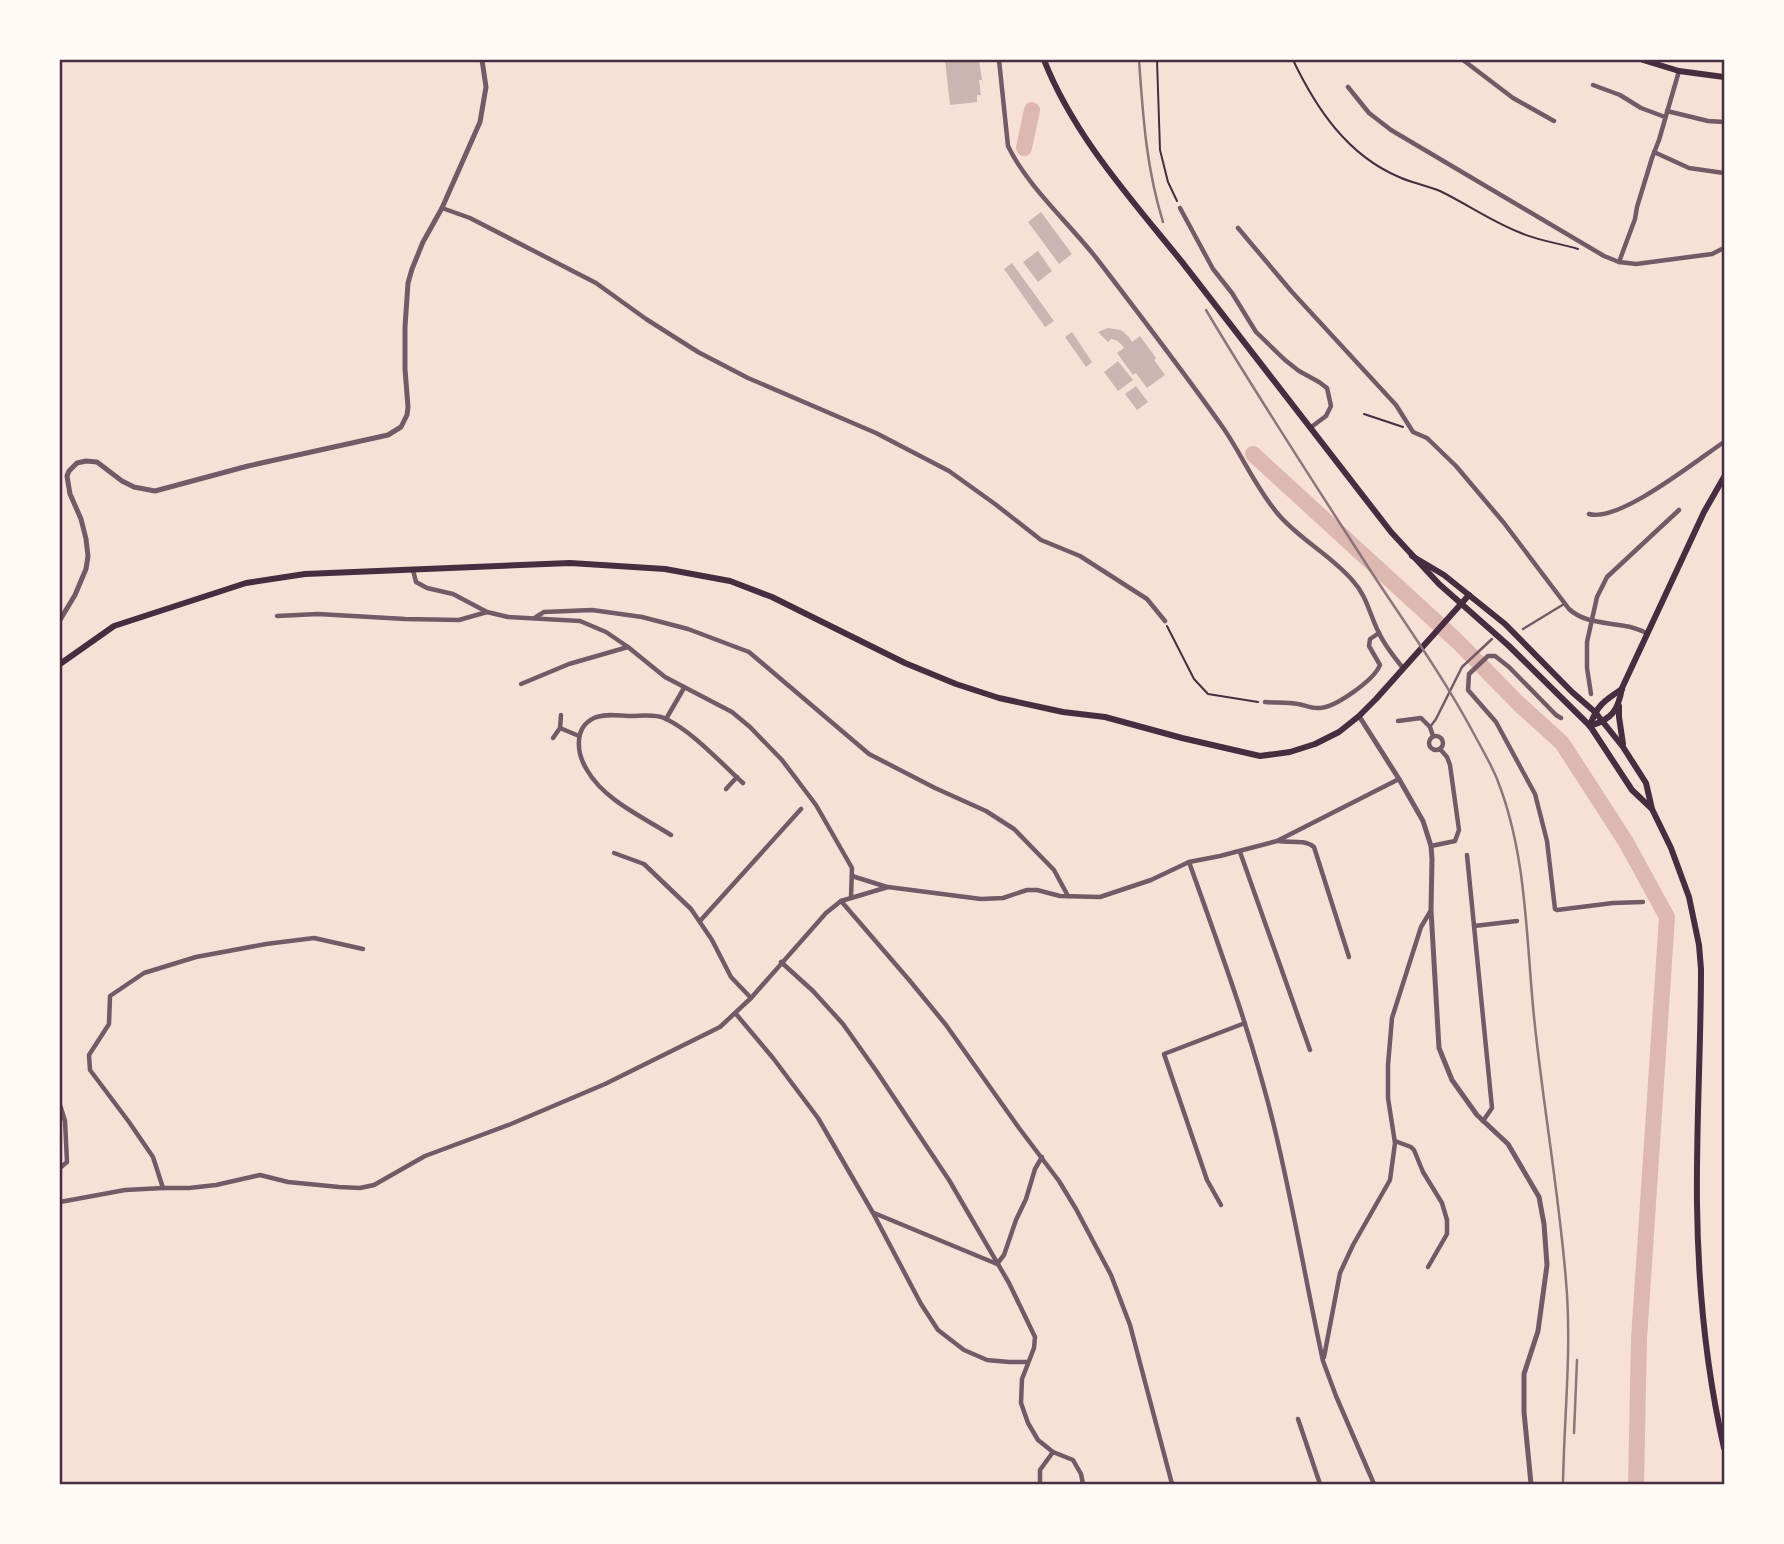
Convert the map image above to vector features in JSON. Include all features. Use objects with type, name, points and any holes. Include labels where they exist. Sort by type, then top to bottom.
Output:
[{"type":"main road","points":[[1044,60],[1074,120],[1115,180],[1182,262],[1383,522],[1439,584],[1509,646],[1590,726],[1632,790],[1652,809]]},
{"type":"main road","points":[[1643,60],[1679,71],[1724,76]]},
{"type":"main road","points":[[1623,747],[1619,717],[1622,688],[1704,512],[1724,477]]},
{"type":"main road","points":[[1412,556],[1444,575],[1505,624],[1604,721],[1646,783],[1652,809],[1671,848],[1689,897],[1699,945],[1697,1206],[1700,1265],[1713,1395],[1724,1448]]},
{"type":"main road","points":[[60,664],[114,626],[246,583],[305,574],[570,563],[665,569],[730,581],[772,597],[905,663],[999,698],[1105,718],[1259,756],[1290,752],[1339,732],[1359,716],[1469,595]]},
{"type":"main road","points":[[1590,726],[1595,712],[1605,700],[1622,688]]},
{"type":"main road","points":[[1590,726],[1604,721],[1619,704]]},
{"type":"street","points":[[60,620],[78,588],[88,556],[81,519],[68,482],[69,471],[77,463],[97,462],[134,487],[155,491],[248,466],[388,435],[401,427],[408,407],[405,327],[408,283],[423,242],[442,208],[480,122],[486,87],[482,60]]},
{"type":"street","points":[[999,60],[1008,146],[1014,159],[1097,259],[1226,432],[1277,513],[1289,527],[1338,565],[1356,584],[1371,611],[1378,633],[1403,668]]},
{"type":"street","points":[[1463,60],[1513,98],[1554,121]]},
{"type":"street","points":[[1619,262],[1635,219],[1679,71]]},
{"type":"street","points":[[1593,85],[1620,94],[1641,108],[1724,122]]},
{"type":"street","points":[[1348,88],[1369,113],[1391,130],[1604,256],[1619,262],[1636,264],[1712,254],[1724,248]]},
{"type":"street","points":[[1654,152],[1689,168],[1724,173]]},
{"type":"street","points":[[442,208],[470,218],[596,283],[698,352],[748,378],[876,433],[949,471],[1041,540],[1080,556],[1147,599],[1165,621]]},
{"type":"street","points":[[1180,208],[1213,269],[1232,293],[1256,332],[1285,360],[1327,388],[1331,405],[1326,416],[1310,428]]},
{"type":"street","points":[[1238,228],[1292,292],[1396,405],[1413,432],[1427,438],[1456,466],[1504,523],[1572,612],[1591,620],[1630,627],[1648,634]]},
{"type":"street","points":[[1589,514],[1604,515],[1637,501],[1724,442]]},
{"type":"street","points":[[1591,694],[1587,651],[1597,597],[1607,577],[1679,510]]},
{"type":"street","points":[[413,569],[416,582],[427,588],[453,594],[487,612],[508,617],[579,621],[606,632],[665,677],[732,712],[782,760],[816,805],[852,868],[851,898]]},
{"type":"street","points":[[1523,629],[1564,604]]},
{"type":"street","points":[[536,617],[544,612],[592,610],[642,617],[688,629],[749,652],[869,754],[986,811],[1014,830],[1054,870],[1068,896]]},
{"type":"street","points":[[277,616],[318,614],[458,620],[487,612]]},
{"type":"street","points":[[1265,702],[1300,704],[1316,709],[1329,708],[1378,672],[1380,665],[1369,646],[1370,639],[1378,633]]},
{"type":"street","points":[[1430,727],[1462,667],[1492,639]]},
{"type":"street","points":[[521,684],[569,664],[628,647]]},
{"type":"street","points":[[1561,718],[1503,661],[1493,655],[1471,671],[1468,677],[1470,692],[1496,722],[1538,801],[1547,841],[1555,909],[1643,902]]},
{"type":"street","points":[[666,719],[684,688]]},
{"type":"street","points":[[553,738],[560,728],[561,715]]},
{"type":"street","points":[[671,835],[616,800],[597,785],[586,769],[578,749],[579,736],[582,729],[593,719],[607,716],[660,716],[687,733],[743,783]]},
{"type":"street","points":[[1359,716],[1423,821],[1431,846],[1431,910],[1439,1048],[1452,1080],[1477,1115],[1508,1143],[1539,1197],[1548,1265],[1538,1331],[1524,1374],[1524,1412],[1531,1485]]},
{"type":"street","points":[[1398,721],[1421,718],[1430,727],[1433,736]]},
{"type":"street","points":[[560,728],[579,736]]},
{"type":"street","points":[[1433,736],[1428,742],[1430,747],[1433,750],[1440,749]]},
{"type":"street","points":[[1433,736],[1442,740],[1440,749]]},
{"type":"street","points":[[1431,846],[1455,841],[1460,831],[1450,765],[1440,749]]},
{"type":"street","points":[[726,789],[737,777]]},
{"type":"street","points":[[852,876],[888,887],[981,899],[1003,898],[1027,890],[1100,897],[1151,880],[1189,862],[1240,852],[1277,841],[1399,779]]},
{"type":"street","points":[[700,921],[801,809]]},
{"type":"street","points":[[1277,841],[1308,842],[1314,847],[1349,957]]},
{"type":"street","points":[[1240,852],[1310,1050]]},
{"type":"street","points":[[614,853],[644,864],[691,909],[732,977],[751,998]]},
{"type":"street","points":[[1467,855],[1492,1108],[1483,1121]]},
{"type":"street","points":[[1189,862],[1245,1023],[1274,1127],[1324,1361],[1374,1485]]},
{"type":"street","points":[[60,1202],[125,1190],[216,1185],[260,1175],[288,1182],[339,1187],[360,1188],[374,1185],[425,1156],[511,1124],[605,1084],[711,1032],[736,1014],[826,913],[841,901],[888,887]]},
{"type":"street","points":[[841,901],[939,1016],[1059,1181],[1111,1275],[1130,1325],[1172,1485]]},
{"type":"street","points":[[1324,1361],[1340,1273],[1390,1180],[1395,1141],[1388,1098],[1392,1018],[1421,927],[1431,910]]},
{"type":"street","points":[[1474,926],[1517,921]]},
{"type":"street","points":[[163,1188],[153,1157],[90,1070],[89,1055],[109,1024],[110,996],[144,973],[196,957],[314,938],[363,949]]},
{"type":"street","points":[[781,962],[813,991],[843,1024],[949,1180],[1035,1336],[1034,1348],[1022,1379],[1021,1403],[1028,1423],[1038,1440],[1053,1452],[1073,1460],[1081,1474],[1083,1485]]},
{"type":"street","points":[[736,1014],[774,1058],[818,1118],[873,1213],[920,1304],[938,1329],[964,1350],[987,1360],[1028,1362]]},
{"type":"street","points":[[1221,1205],[1207,1180],[1164,1054],[1245,1023]]},
{"type":"street","points":[[60,1105],[65,1121],[66,1162],[60,1168]]},
{"type":"street","points":[[1395,1141],[1414,1150],[1423,1172],[1442,1203],[1447,1220],[1447,1234],[1428,1267]]},
{"type":"street","points":[[997,1264],[1004,1255],[1035,1169],[1042,1157]]},
{"type":"street","points":[[873,1213],[997,1264]]},
{"type":"street","points":[[1298,1419],[1320,1485]]},
{"type":"street","points":[[1040,1485],[1040,1470],[1053,1452]]},
{"type":"path","points":[[1157,60],[1160,150],[1168,182],[1180,208]]},
{"type":"path","points":[[1293,60],[1325,117],[1346,141],[1374,163],[1400,178],[1439,191],[1522,234],[1583,251]]},
{"type":"path","points":[[1364,414],[1413,432]]},
{"type":"path","points":[[1165,621],[1194,679],[1208,694],[1265,702]]},
{"type":"building","points":[[945,60],[979,60],[982,80],[979,80],[981,95],[977,95],[977,102],[950,105]]},
{"type":"building","points":[[1041,212],[1072,254],[1059,264],[1028,222]]},
{"type":"building","points":[[1038,251],[1052,271],[1038,282],[1023,262]]},
{"type":"building","points":[[1012,263],[1054,321],[1045,327],[1004,269]]},
{"type":"building","points":[[1108,328],[1121,330],[1132,342],[1140,336],[1165,375],[1147,388],[1136,373],[1133,375],[1117,353],[1124,348],[1121,344],[1111,339],[1108,342],[1098,332]]},
{"type":"building","points":[[1072,332],[1092,362],[1086,367],[1065,337]]},
{"type":"building","points":[[1118,361],[1133,380],[1118,391],[1104,372]]},
{"type":"building","points":[[1136,386],[1148,402],[1137,410],[1125,394]]},
{"type":"waterway","points":[[1024,148],[1032,110]]},
{"type":"waterway","points":[[1253,454],[1457,641],[1562,743],[1626,842],[1667,917],[1639,1339],[1636,1484]]},
{"type":"railway","points":[[1139,60],[1149,161],[1163,222]]},
{"type":"railway","points":[[1206,310],[1450,693],[1492,768],[1507,808],[1524,896],[1534,1017],[1566,1281],[1568,1357],[1563,1484]]},
{"type":"railway","points":[[1574,1433],[1577,1360]]}]
